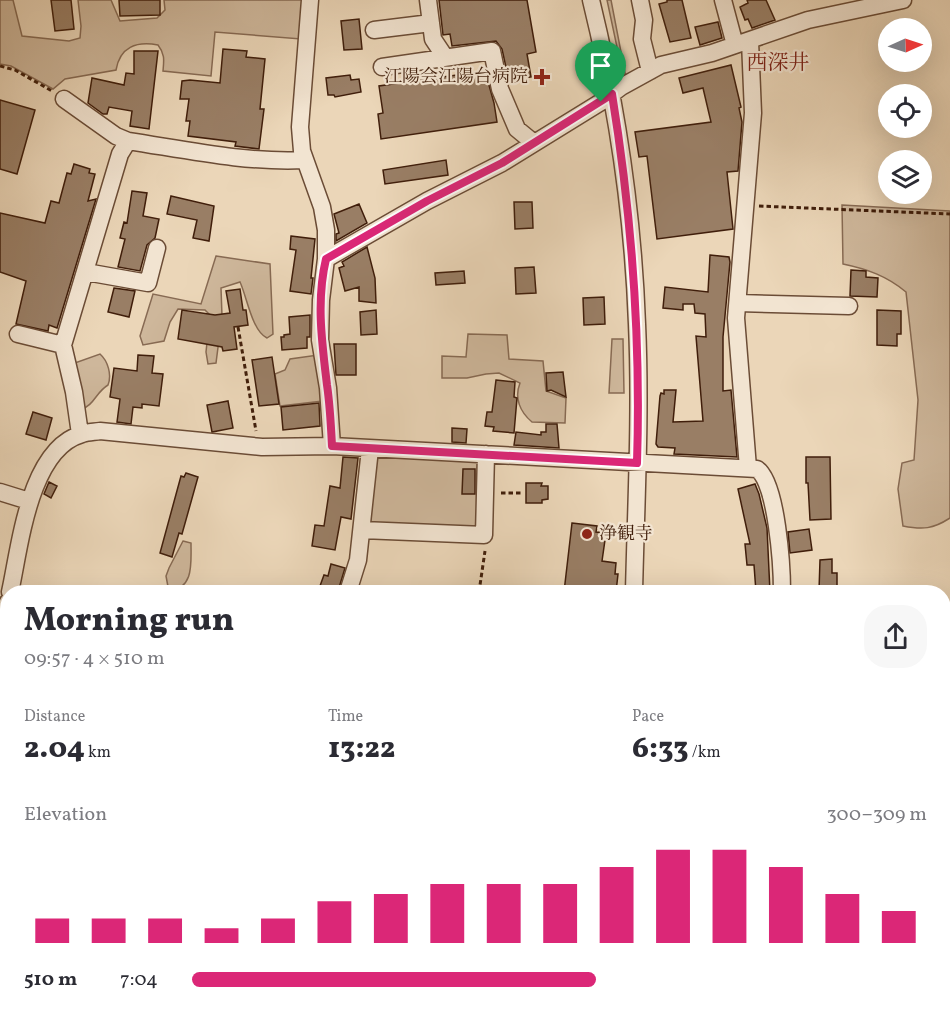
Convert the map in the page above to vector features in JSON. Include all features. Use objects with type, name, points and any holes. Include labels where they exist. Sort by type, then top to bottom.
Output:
[{"type":"street","points":[[310,0],[300,127],[302,151],[322,207],[326,230],[320,340],[328,388],[332,446]]},
{"type":"street","points":[[428,0],[433,39],[445,57]]},
{"type":"street","points":[[591,0],[612,94],[623,162],[633,259],[639,384],[634,585]]},
{"type":"street","points":[[640,0],[644,20],[642,39],[650,71]]},
{"type":"street","points":[[723,0],[743,43],[753,112],[736,318],[748,468]]},
{"type":"street","points":[[326,259],[427,201],[502,163],[661,65],[712,53],[808,20],[903,0]]},
{"type":"street","points":[[374,30],[430,23]]},
{"type":"street","points":[[382,67],[492,51],[500,89],[517,129],[534,143]]},
{"type":"street","points":[[64,99],[128,141],[239,158],[305,160]]},
{"type":"street","points":[[80,434],[74,392],[63,345],[120,154],[128,141]]},
{"type":"street","points":[[86,272],[148,283],[157,248]]},
{"type":"street","points":[[738,303],[849,306]]},
{"type":"street","points":[[18,334],[63,345]]},
{"type":"street","points":[[11,585],[29,501],[38,476],[51,456],[65,443],[80,434],[100,431],[259,446],[332,446],[748,468],[762,473],[771,497],[779,541],[782,585]]},
{"type":"street","points":[[350,585],[358,560],[370,449]]},
{"type":"street","points":[[362,530],[484,535],[486,454]]},
{"type":"street","points":[[0,492],[29,501]]},
{"type":"path","points":[[0,66],[15,70],[64,99]]},
{"type":"path","points":[[746,206],[950,214]]},
{"type":"path","points":[[238,327],[259,446]]},
{"type":"path","points":[[485,492],[523,493]]},
{"type":"path","points":[[480,585],[486,543],[484,535]]},
{"type":"shaded area","points":[[0,0],[13,0],[22,36],[69,41],[80,38],[78,0],[111,0],[120,21],[157,18],[165,10],[164,0],[305,0],[301,39],[215,32],[211,76],[163,71],[164,57],[158,45],[143,44],[130,47],[125,51],[116,70],[65,79],[53,89],[11,66],[0,64]]},
{"type":"shaded area","points":[[607,0],[611,0],[626,78],[624,80]]},
{"type":"shaded area","points":[[842,205],[950,211],[950,518],[933,526],[916,528],[903,526],[898,489],[902,463],[914,460],[918,400],[906,292],[876,274],[843,264]]},
{"type":"shaded area","points":[[216,256],[270,264],[273,334],[267,338],[257,328],[240,282],[221,288],[222,316],[216,363],[208,364],[206,352],[210,315],[205,310],[178,309],[170,322],[164,341],[143,345],[140,336],[153,294],[201,304]]},
{"type":"shaded area","points":[[468,334],[507,335],[509,359],[543,361],[546,391],[566,398],[565,423],[532,422],[524,414],[519,404],[520,383],[499,373],[467,378],[442,378],[442,356],[466,357]]},
{"type":"shaded area","points":[[612,339],[623,339],[624,393],[609,393]]},
{"type":"shaded area","points":[[100,354],[109,368],[108,385],[89,405],[80,410],[72,364]]},
{"type":"shaded area","points":[[318,355],[323,401],[280,406],[275,374],[285,370],[290,359]]},
{"type":"shaded area","points":[[376,454],[481,460],[480,528],[367,527]]},
{"type":"shaded area","points":[[183,541],[191,543],[189,574],[183,585],[168,585],[166,576]]},
{"type":"building","points":[[51,0],[71,0],[74,29],[55,31]]},
{"type":"building","points":[[119,0],[160,0],[160,15],[120,16]]},
{"type":"building","points":[[439,0],[527,0],[536,52],[527,54],[531,77],[509,81],[502,49],[496,41],[452,46],[450,34],[443,35]]},
{"type":"building","points":[[667,0],[682,0],[691,38],[670,42],[659,4]]},
{"type":"building","points":[[747,0],[766,0],[775,20],[752,28],[748,19],[745,20],[740,7],[748,3]]},
{"type":"building","points":[[359,19],[362,49],[344,50],[341,21]]},
{"type":"building","points":[[718,22],[722,38],[700,45],[695,27]]},
{"type":"building","points":[[223,49],[247,51],[246,57],[265,59],[260,109],[264,109],[259,149],[235,146],[236,142],[188,136],[190,121],[186,121],[189,99],[180,99],[182,81],[220,83]]},
{"type":"building","points":[[134,51],[158,51],[149,129],[130,126],[132,111],[109,107],[107,114],[103,114],[88,103],[92,78],[124,85],[126,73],[134,74]]},
{"type":"building","points":[[731,65],[741,107],[739,108],[742,122],[738,171],[727,172],[733,229],[657,239],[647,156],[639,157],[635,132],[711,122],[703,88],[683,93],[679,78]]},
{"type":"building","points":[[485,71],[497,122],[381,139],[378,114],[383,113],[379,86]]},
{"type":"building","points":[[350,75],[351,80],[359,79],[361,92],[335,97],[328,95],[326,78]]},
{"type":"building","points":[[0,100],[35,110],[17,174],[0,169]]},
{"type":"building","points":[[446,160],[448,175],[385,184],[383,170]]},
{"type":"building","points":[[74,164],[90,169],[89,173],[95,174],[88,201],[96,199],[57,328],[49,325],[48,331],[16,324],[26,281],[0,272],[0,213],[45,223],[51,201],[59,203],[67,173],[71,174]]},
{"type":"building","points":[[132,191],[147,193],[143,216],[159,219],[155,238],[147,245],[140,271],[118,267],[125,239],[120,238],[124,222],[127,223]]},
{"type":"building","points":[[171,196],[214,206],[209,241],[193,238],[197,220],[167,214]]},
{"type":"building","points":[[514,202],[532,202],[533,228],[515,229]]},
{"type":"building","points":[[359,204],[367,223],[336,241],[336,234],[339,233],[334,214]]},
{"type":"building","points":[[291,236],[315,239],[311,294],[290,291],[296,250],[290,249]]},
{"type":"building","points":[[367,247],[375,278],[376,303],[359,301],[359,287],[345,291],[339,268],[344,266],[342,262]]},
{"type":"building","points":[[710,255],[729,257],[730,262],[723,337],[723,391],[731,390],[737,457],[674,454],[675,448],[658,447],[656,444],[660,396],[661,393],[664,394],[664,390],[676,390],[673,422],[703,421],[696,336],[706,337],[705,314],[695,313],[694,304],[683,304],[683,310],[663,308],[665,287],[708,292]]},
{"type":"building","points":[[534,267],[536,293],[516,294],[515,268]]},
{"type":"building","points":[[851,270],[866,271],[866,277],[878,278],[877,297],[850,296]]},
{"type":"building","points":[[464,271],[465,283],[436,285],[435,273]]},
{"type":"building","points":[[114,288],[135,291],[129,317],[108,312]]},
{"type":"building","points":[[240,289],[248,325],[234,327],[237,349],[223,351],[222,347],[178,339],[182,310],[215,315],[230,313],[226,291]]},
{"type":"building","points":[[604,297],[605,324],[584,325],[583,298]]},
{"type":"building","points":[[376,310],[377,334],[361,335],[360,312]]},
{"type":"building","points":[[877,310],[901,311],[901,334],[897,334],[897,346],[877,345]]},
{"type":"building","points":[[310,315],[310,337],[307,337],[307,348],[282,350],[281,337],[290,334],[289,317]]},
{"type":"building","points":[[334,344],[356,344],[356,375],[336,375]]},
{"type":"building","points":[[138,355],[154,356],[152,373],[163,374],[159,406],[142,404],[142,408],[133,407],[131,424],[117,422],[120,399],[110,397],[114,368],[137,371]]},
{"type":"building","points":[[272,357],[279,404],[259,406],[252,360]]},
{"type":"building","points":[[563,372],[566,397],[551,390],[547,391],[546,373]]},
{"type":"building","points":[[496,380],[515,382],[514,397],[517,398],[514,433],[493,431],[494,427],[485,426],[487,412],[492,412]]},
{"type":"building","points":[[228,401],[233,428],[212,432],[207,405]]},
{"type":"building","points":[[319,403],[320,426],[283,430],[281,407]]},
{"type":"building","points":[[33,412],[52,418],[46,440],[26,434]]},
{"type":"building","points":[[546,424],[557,424],[559,448],[514,445],[516,432],[541,435],[541,432],[546,432]]},
{"type":"building","points":[[452,428],[467,429],[466,443],[452,442]]},
{"type":"building","points":[[343,457],[358,458],[351,519],[341,517],[335,550],[312,546],[315,525],[324,526],[330,486],[340,488]]},
{"type":"building","points":[[806,457],[830,457],[831,519],[810,520]]},
{"type":"building","points":[[463,469],[475,469],[475,494],[462,494]]},
{"type":"building","points":[[186,473],[198,477],[182,534],[179,533],[172,557],[160,553],[181,476],[184,477]]},
{"type":"building","points":[[49,482],[57,486],[51,498],[44,494]]},
{"type":"building","points":[[526,483],[542,483],[541,486],[548,486],[548,499],[542,500],[542,503],[526,503]]},
{"type":"building","points":[[755,484],[759,494],[767,528],[770,585],[755,585],[754,565],[747,565],[745,544],[750,544],[738,489]]},
{"type":"building","points":[[572,523],[597,526],[596,532],[606,533],[602,561],[616,563],[617,585],[565,585]]},
{"type":"building","points":[[809,529],[812,550],[790,553],[788,532]]},
{"type":"building","points":[[832,559],[832,573],[837,573],[837,585],[819,585],[820,560]]},
{"type":"building","points":[[331,564],[345,568],[340,585],[320,585],[324,575],[328,576]]},
{"type":"place","name":"江陽会江陽台病院","points":[[542,77]]},
{"type":"place","name":"浄観寺","points":[[587,534]]},
{"type":"district","name":"西深井","points":[[778,63]]},
{"type":"route","points":[[612,94],[630,226],[637,325],[639,395],[637,463],[332,446],[328,388],[320,340],[323,271],[326,259],[427,201],[502,163],[601,102],[612,94]]}]
